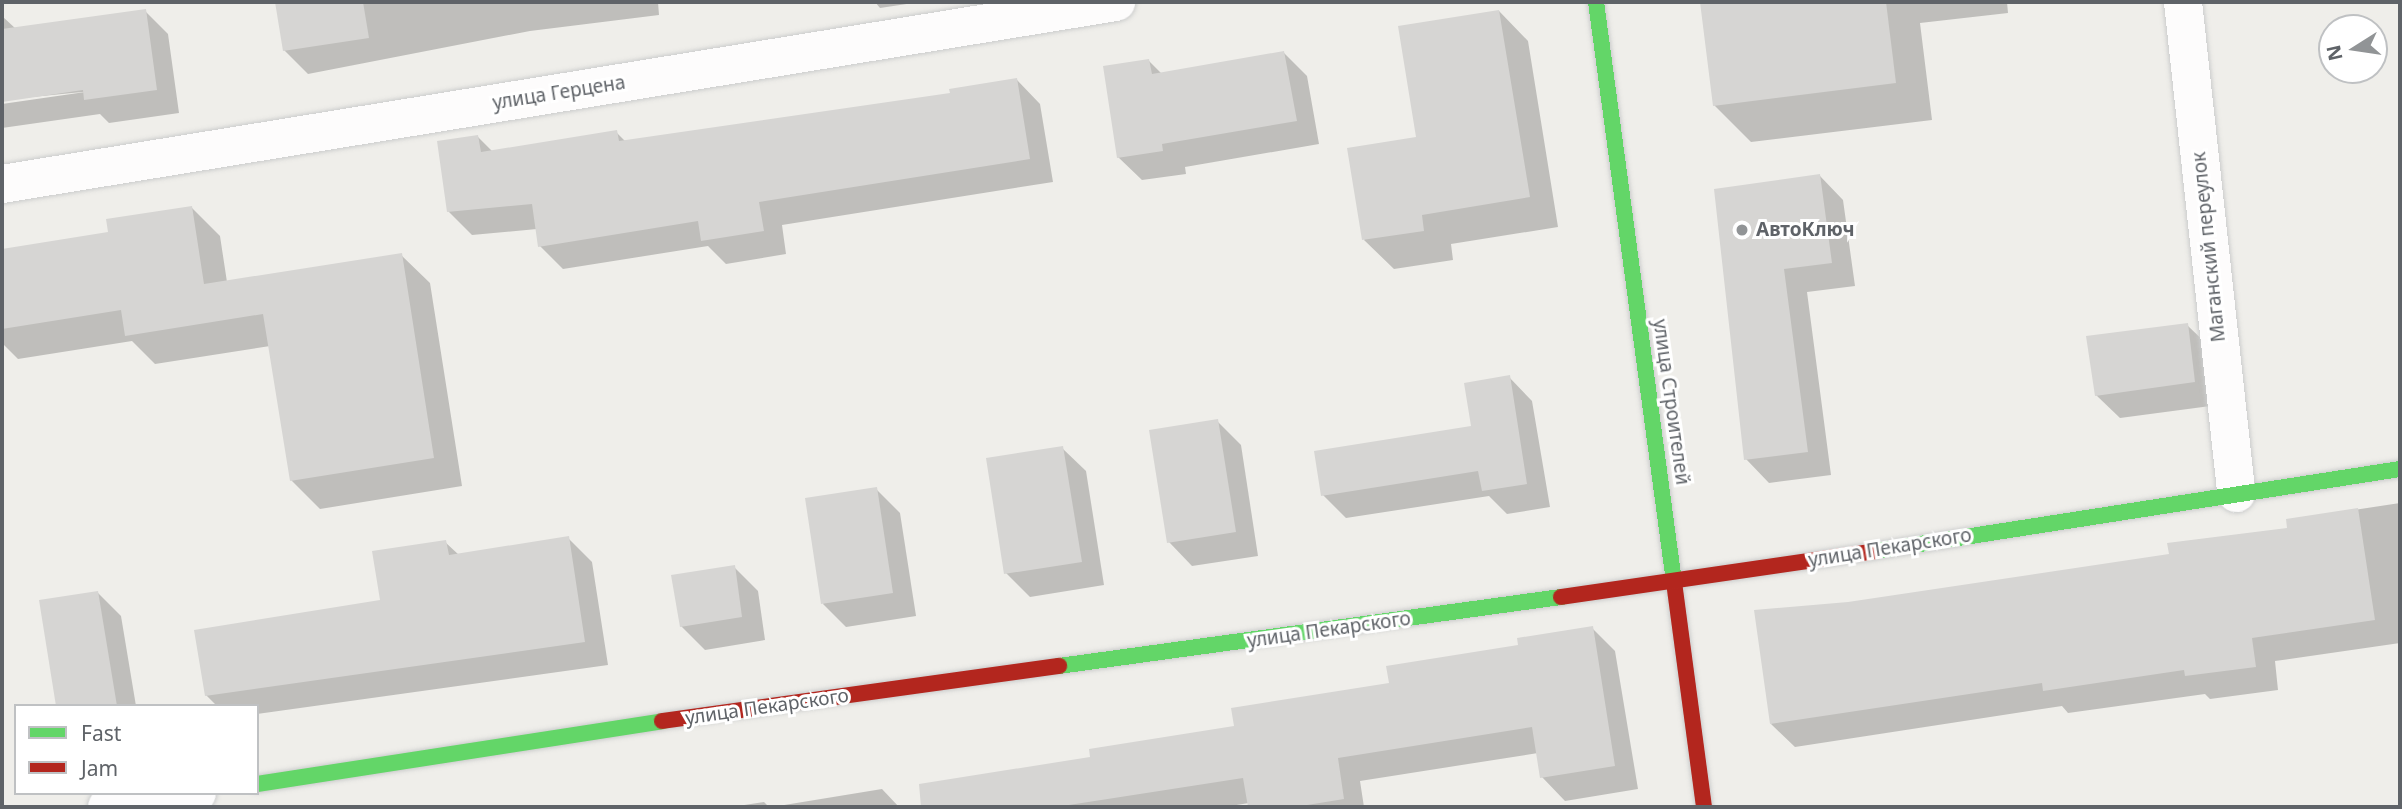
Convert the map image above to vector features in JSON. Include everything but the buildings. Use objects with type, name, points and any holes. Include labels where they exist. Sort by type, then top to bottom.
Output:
[{"type":"street","name":"улица Герцена","points":[[2,184],[1116,2]]},
{"type":"street","name":"улица Строителей","points":[[1596,2],[1704,807]]},
{"type":"street","name":"Маганский переулок","points":[[2183,2],[2235,493]]},
{"type":"street","name":"улица Пекарского","points":[[259,784],[662,721],[1674,582],[2400,469]]},
{"type":"street","points":[[107,807],[184,795]]},
{"type":"traffic: fast","points":[[1596,2],[1674,582]]},
{"type":"traffic: fast","points":[[1875,551],[2400,469]]},
{"type":"traffic: fast","points":[[1059,666],[1561,597]]},
{"type":"traffic: fast","points":[[259,784],[662,721]]},
{"type":"traffic: jam","points":[[1561,597],[1875,551]]},
{"type":"traffic: jam","points":[[1674,582],[1704,807]]},
{"type":"traffic: jam","points":[[662,721],[1059,666]]},
{"type":"place","name":"АвтоКлюч","points":[[1742,230]]}]
